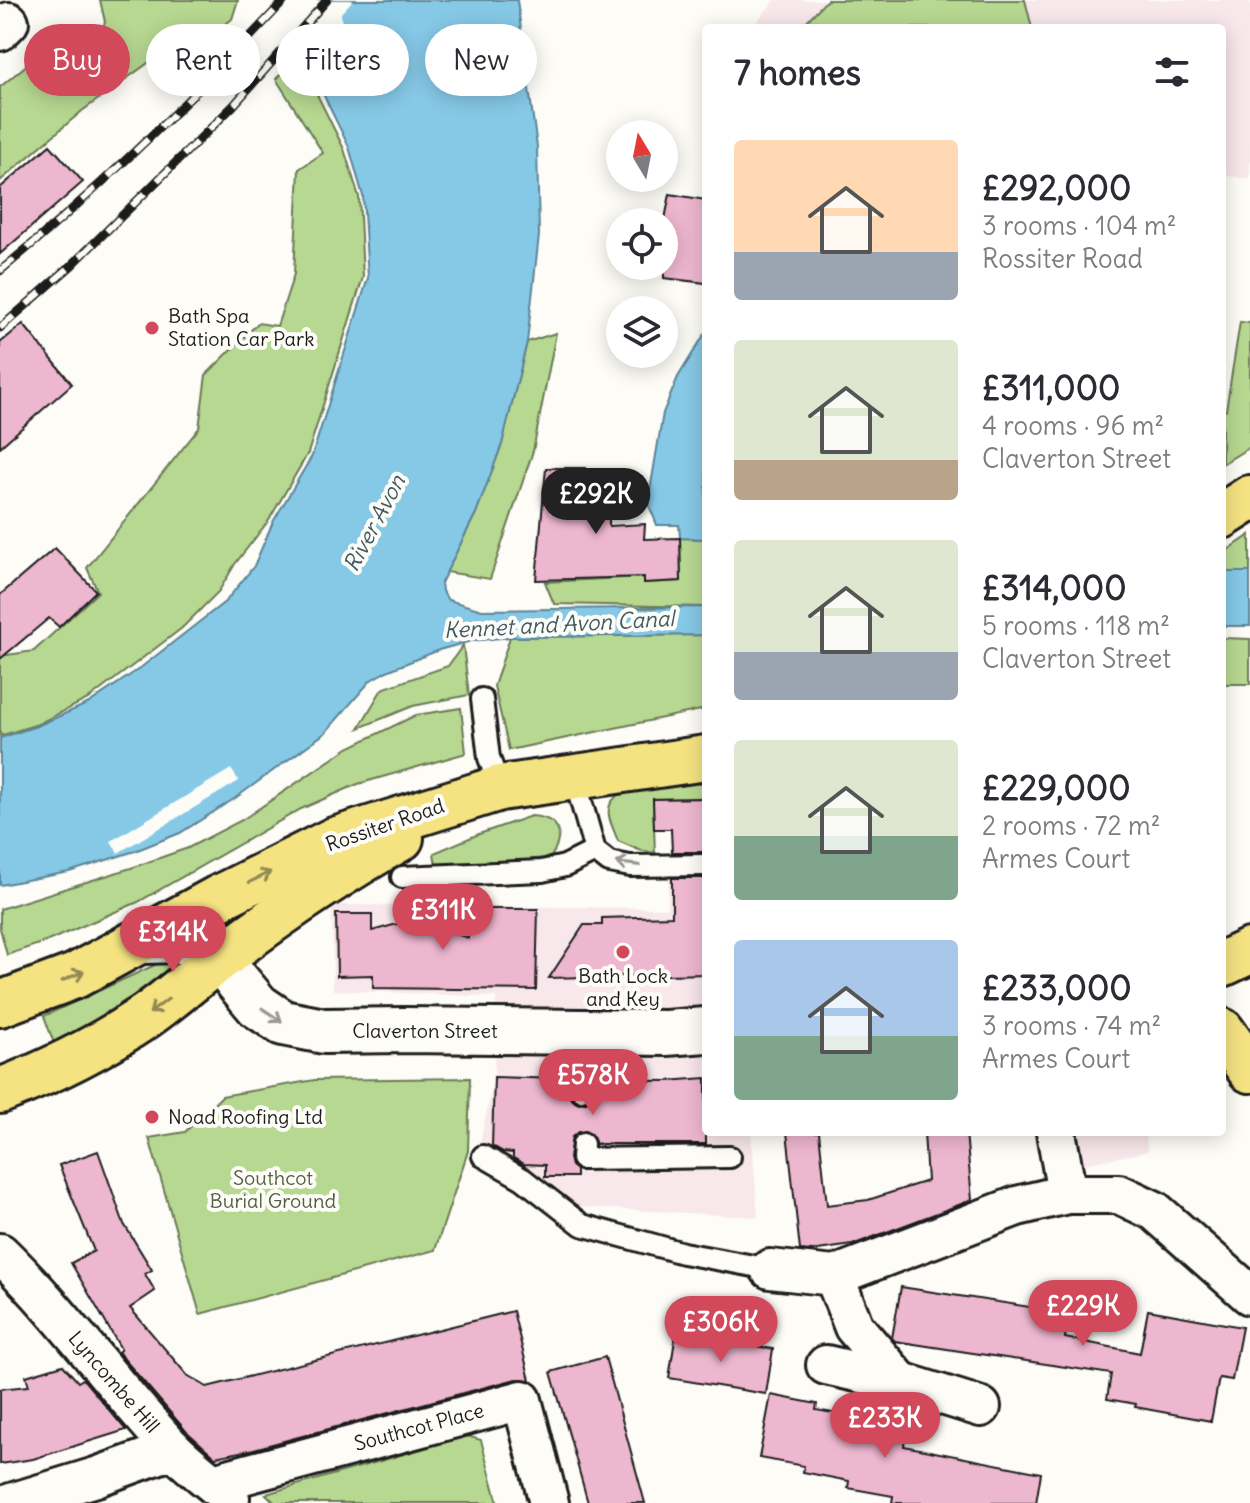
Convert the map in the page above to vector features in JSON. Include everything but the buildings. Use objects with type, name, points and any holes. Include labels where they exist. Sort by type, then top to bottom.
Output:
[{"type":"main road","points":[[1226,513],[1250,498]]},
{"type":"main road","name":"Rossiter Road","points":[[0,1004],[75,976],[218,898],[334,840],[486,792],[702,759]]},
{"type":"main road","points":[[0,1091],[78,1058],[146,1016],[220,958],[351,867],[486,792]]},
{"type":"main road","points":[[1226,962],[1250,951]]},
{"type":"main road","points":[[1226,1037],[1250,1070]]},
{"type":"street","name":"Claverton Street","points":[[142,941],[176,940],[204,947],[220,958],[258,1006],[283,1023],[324,1031],[666,1033],[702,1030]]},
{"type":"street","points":[[1057,1136],[1067,1194]]},
{"type":"street","points":[[770,1269],[834,1276],[1017,1206],[1067,1194],[1119,1194],[1155,1211],[1250,1295]]},
{"type":"street","name":"Lyncombe Hill","points":[[0,1253],[27,1279],[173,1449],[224,1493]]},
{"type":"street","points":[[834,1276],[854,1327],[901,1382]]},
{"type":"street","points":[[826,1365],[901,1382],[981,1407]]},
{"type":"street","name":"Southcot Place","points":[[224,1493],[522,1400],[549,1503]]},
{"type":"street","points":[[11,1503],[173,1449]]},
{"type":"lane","points":[[482,699],[489,758],[486,792]]},
{"type":"lane","points":[[574,776],[595,851],[609,862],[630,866],[702,865]]},
{"type":"lane","points":[[402,877],[542,871],[565,866],[595,851]]},
{"type":"lane","points":[[576,1033],[573,1066],[581,1090]]},
{"type":"lane","points":[[583,1144],[582,1159],[730,1157]]},
{"type":"lane","points":[[483,1156],[523,1179],[582,1225],[683,1253],[770,1269]]},
{"type":"shaded area","points":[[775,0],[1250,0],[1250,179],[1226,176],[1226,24],[754,24]]},
{"type":"shaded area","points":[[669,879],[702,879],[702,1136],[751,1136],[758,1217],[579,1207],[532,1176],[479,1147],[494,1078],[496,997],[333,990],[332,905],[667,908]]},
{"type":"shaded area","points":[[1065,1136],[1146,1136],[1148,1151],[1070,1167]]},
{"type":"green space","points":[[100,0],[238,0],[232,19],[226,24],[146,24],[146,65],[130,76],[130,24],[105,22]]},
{"type":"green space","points":[[827,0],[1025,0],[1031,24],[804,24]]},
{"type":"green space","points":[[24,67],[24,96],[103,96],[0,181],[0,87]]},
{"type":"green space","points":[[287,96],[318,96],[344,149],[359,197],[363,277],[308,453],[269,520],[235,564],[219,591],[182,628],[90,698],[38,724],[0,736],[0,656],[34,651],[98,592],[87,568],[199,428],[206,375],[258,323],[277,326],[294,274],[299,169],[323,153]]},
{"type":"green space","points":[[1240,322],[1250,323],[1250,447],[1226,462],[1226,410]]},
{"type":"green space","points":[[556,333],[533,451],[490,579],[446,572],[476,513],[502,444],[527,342]]},
{"type":"green space","points":[[1250,535],[1250,572],[1226,572],[1226,551]]},
{"type":"green space","points":[[680,538],[702,539],[702,607],[554,604],[545,582],[644,577],[645,583],[681,581]]},
{"type":"green space","points":[[702,635],[702,710],[509,750],[494,686],[510,637]]},
{"type":"green space","points":[[1226,638],[1250,639],[1250,684],[1226,684]]},
{"type":"green space","points":[[463,645],[469,695],[413,706],[359,728],[382,689],[448,666]]},
{"type":"green space","points":[[461,708],[466,753],[358,784],[301,809],[138,902],[7,955],[0,928],[0,909],[188,848],[242,820],[348,748],[416,715]]},
{"type":"green space","points":[[702,779],[702,798],[653,799],[655,853],[618,841],[609,807],[624,790]]},
{"type":"green space","points":[[531,816],[548,820],[557,828],[558,841],[551,857],[437,871],[434,853]]},
{"type":"green space","points":[[167,961],[170,970],[166,977],[55,1046],[44,1016]]},
{"type":"green space","name":"Southcot Burial Ground","points":[[470,1078],[468,1151],[435,1250],[200,1314],[149,1138],[185,1132],[222,1096],[315,1080]]},
{"type":"green space","points":[[467,1436],[481,1440],[498,1503],[275,1503],[266,1494]]},
{"type":"water","points":[[280,0],[517,0],[520,24],[425,24],[425,96],[530,96],[537,147],[539,235],[527,342],[502,444],[476,513],[441,583],[442,591],[448,600],[482,610],[702,607],[702,635],[510,637],[471,641],[439,650],[371,680],[325,733],[234,799],[180,833],[69,872],[0,885],[0,738],[89,703],[139,669],[226,601],[254,566],[273,522],[312,456],[368,278],[363,196],[349,147],[324,96],[409,96],[409,24],[291,24]]},
{"type":"water","points":[[702,338],[702,539],[680,538],[679,525],[657,525],[648,503],[663,413],[678,377]]},
{"type":"water","points":[[1226,572],[1250,572],[1250,626],[1226,626]]},
{"type":"pier","points":[[277,0],[353,0],[341,13],[342,24],[288,24]]},
{"type":"pier","points":[[231,769],[239,781],[118,853],[111,841]]},
{"type":"railway","points":[[0,271],[147,140],[285,0]]},
{"type":"railway","points":[[0,328],[72,265],[233,106],[327,0]]},
{"type":"place","name":"Bath Spa Station Car Park","points":[[152,328]]},
{"type":"place","name":"Bath Lock and Key","points":[[623,952]]},
{"type":"place","name":"Noad Roofing Ltd","points":[[152,1117]]},
{"type":"water label","name":"River Avon","points":[[374,523]]},
{"type":"water label","name":"Kennet and Avon Canal","points":[[559,624]]}]
